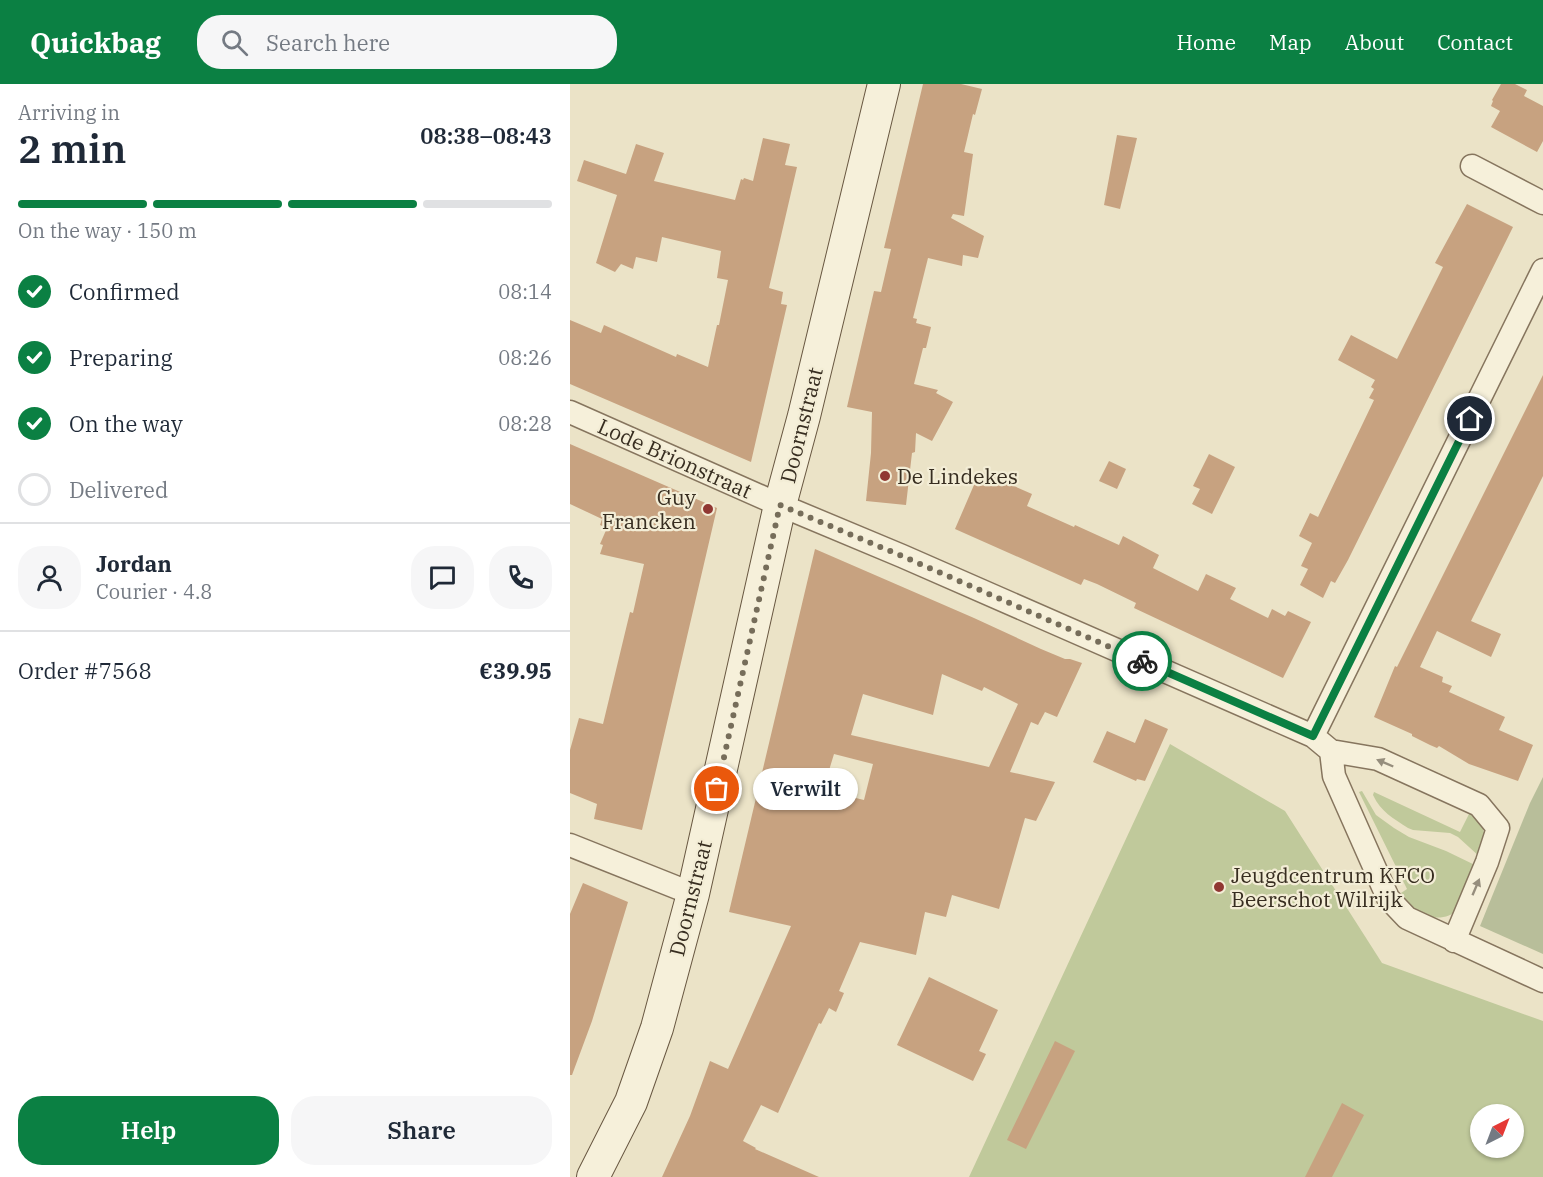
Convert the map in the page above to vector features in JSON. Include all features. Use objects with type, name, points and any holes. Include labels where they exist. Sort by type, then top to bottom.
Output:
[{"type":"street","name":"Doornstraat","points":[[593,1177],[631,1102],[657,1028],[693,894],[780,505],[804,416],[884,84]]},
{"type":"street","points":[[1472,166],[1543,203]]},
{"type":"street","points":[[1313,736],[1543,270]]},
{"type":"street","name":"Lode Brionstraat","points":[[570,412],[1313,736],[1331,751]]},
{"type":"street","points":[[1454,941],[1487,862],[1498,828],[1479,805],[1378,759],[1331,751],[1334,776],[1388,898],[1407,918],[1454,941],[1543,981]]},
{"type":"street","points":[[570,845],[693,894]]},
{"type":"green space","name":"Jeugdcentrum KFCO Beerschot Wilrijk","points":[[1170,744],[1285,811],[1382,963],[1543,1021],[1543,1177],[969,1177]]},
{"type":"green space","points":[[1543,777],[1543,954],[1480,926],[1530,803]]},
{"type":"green space","points":[[1362,791],[1376,815],[1394,828],[1409,837],[1477,866],[1459,909],[1443,917],[1426,916],[1411,907],[1405,900],[1401,893],[1407,889],[1359,792]]},
{"type":"green space","points":[[1374,792],[1460,832],[1470,812],[1480,823],[1484,832],[1480,857],[1458,837],[1450,833],[1408,828],[1384,810],[1376,801]]},
{"type":"building","points":[[923,84],[961,84],[982,89],[964,152],[973,154],[964,216],[953,214],[951,218],[984,236],[978,258],[963,255],[962,266],[928,258],[913,318],[917,319],[916,323],[931,327],[914,384],[938,390],[936,393],[953,402],[932,441],[916,433],[906,505],[866,501],[872,412],[847,407],[874,291],[881,292],[891,249],[884,248]]},
{"type":"building","points":[[1501,84],[1515,84],[1527,90],[1524,96],[1543,106],[1543,141],[1537,152],[1491,127],[1500,111],[1491,106],[1492,100]]},
{"type":"building","points":[[1117,135],[1137,138],[1120,209],[1104,205]]},
{"type":"building","points":[[763,138],[790,144],[785,165],[797,167],[769,288],[783,292],[781,304],[787,305],[751,462],[570,384],[570,320],[601,333],[604,325],[676,357],[677,354],[708,367],[728,280],[717,278],[721,251],[662,237],[657,262],[636,257],[633,269],[621,264],[615,272],[596,263],[617,195],[577,181],[584,160],[626,174],[636,144],[664,153],[654,181],[735,200],[741,179],[753,181]]},
{"type":"building","points":[[1467,204],[1513,227],[1348,560],[1335,583],[1331,581],[1323,598],[1300,585],[1308,569],[1301,566],[1312,543],[1299,536],[1310,513],[1318,517],[1374,400],[1369,398],[1374,389],[1371,387],[1375,380],[1338,360],[1351,335],[1397,359],[1443,267],[1435,263]]},
{"type":"building","points":[[1543,375],[1543,476],[1471,621],[1501,634],[1491,657],[1437,631],[1420,667],[1443,677],[1442,682],[1452,686],[1449,692],[1505,717],[1499,730],[1533,745],[1518,781],[1469,764],[1439,746],[1437,748],[1430,745],[1374,717],[1395,666],[1397,667]]},
{"type":"building","points":[[570,444],[717,508],[642,830],[594,819],[597,804],[570,793],[570,750],[579,718],[603,724],[644,564],[600,554],[603,545],[600,544],[607,528],[600,525],[602,519],[570,504]]},
{"type":"building","points":[[1209,454],[1235,467],[1212,514],[1192,504],[1200,489],[1193,486]]},
{"type":"building","points":[[1109,461],[1126,469],[1117,489],[1099,481]]},
{"type":"building","points":[[980,471],[1032,494],[1027,506],[1119,545],[1123,536],[1159,555],[1153,568],[1198,591],[1206,574],[1236,588],[1230,599],[1268,618],[1272,609],[1285,616],[1288,611],[1311,622],[1283,678],[1134,608],[1136,603],[1097,584],[1084,579],[1081,585],[955,529]]},
{"type":"building","points":[[815,549],[1041,649],[1082,663],[1057,717],[1045,712],[1038,725],[1031,722],[1010,772],[1055,782],[1036,821],[1025,818],[999,909],[952,895],[946,917],[925,912],[916,955],[860,942],[839,991],[844,993],[836,1012],[829,1008],[821,1024],[819,1023],[778,1113],[761,1105],[743,1141],[755,1149],[819,1177],[662,1177],[690,1116],[710,1061],[728,1069],[791,926],[729,912]],"holes":[[[942,674],[982,691],[984,687],[1018,704],[989,767],[851,735],[863,694],[933,715]],[[834,754],[873,764],[864,800],[823,790]]]},
{"type":"building","points":[[1145,719],[1168,729],[1145,781],[1137,779],[1136,781],[1093,762],[1107,731],[1135,743]]},
{"type":"building","points":[[583,883],[628,902],[592,1021],[572,1075],[570,1075],[570,914]]},
{"type":"building","points":[[929,977],[998,1010],[979,1051],[986,1054],[973,1081],[897,1045]]},
{"type":"building","points":[[1055,1041],[1075,1051],[1026,1149],[1007,1140]]},
{"type":"building","points":[[1342,1103],[1364,1115],[1332,1177],[1305,1177]]},
{"type":"way so far","points":[[717,789],[780,505],[1142,661]]},
{"type":"place","name":"De Lindekes","points":[[885,476]]},
{"type":"place","name":"Guy Francken","points":[[708,509]]},
{"type":"place","name":"Verwilt","points":[[717,789]]},
{"type":"place","name":"Jeugdcentrum KFCO Beerschot Wilrijk","points":[[1219,887]]},
{"type":"route","points":[[1142,661],[1313,736],[1470,419]]}]
